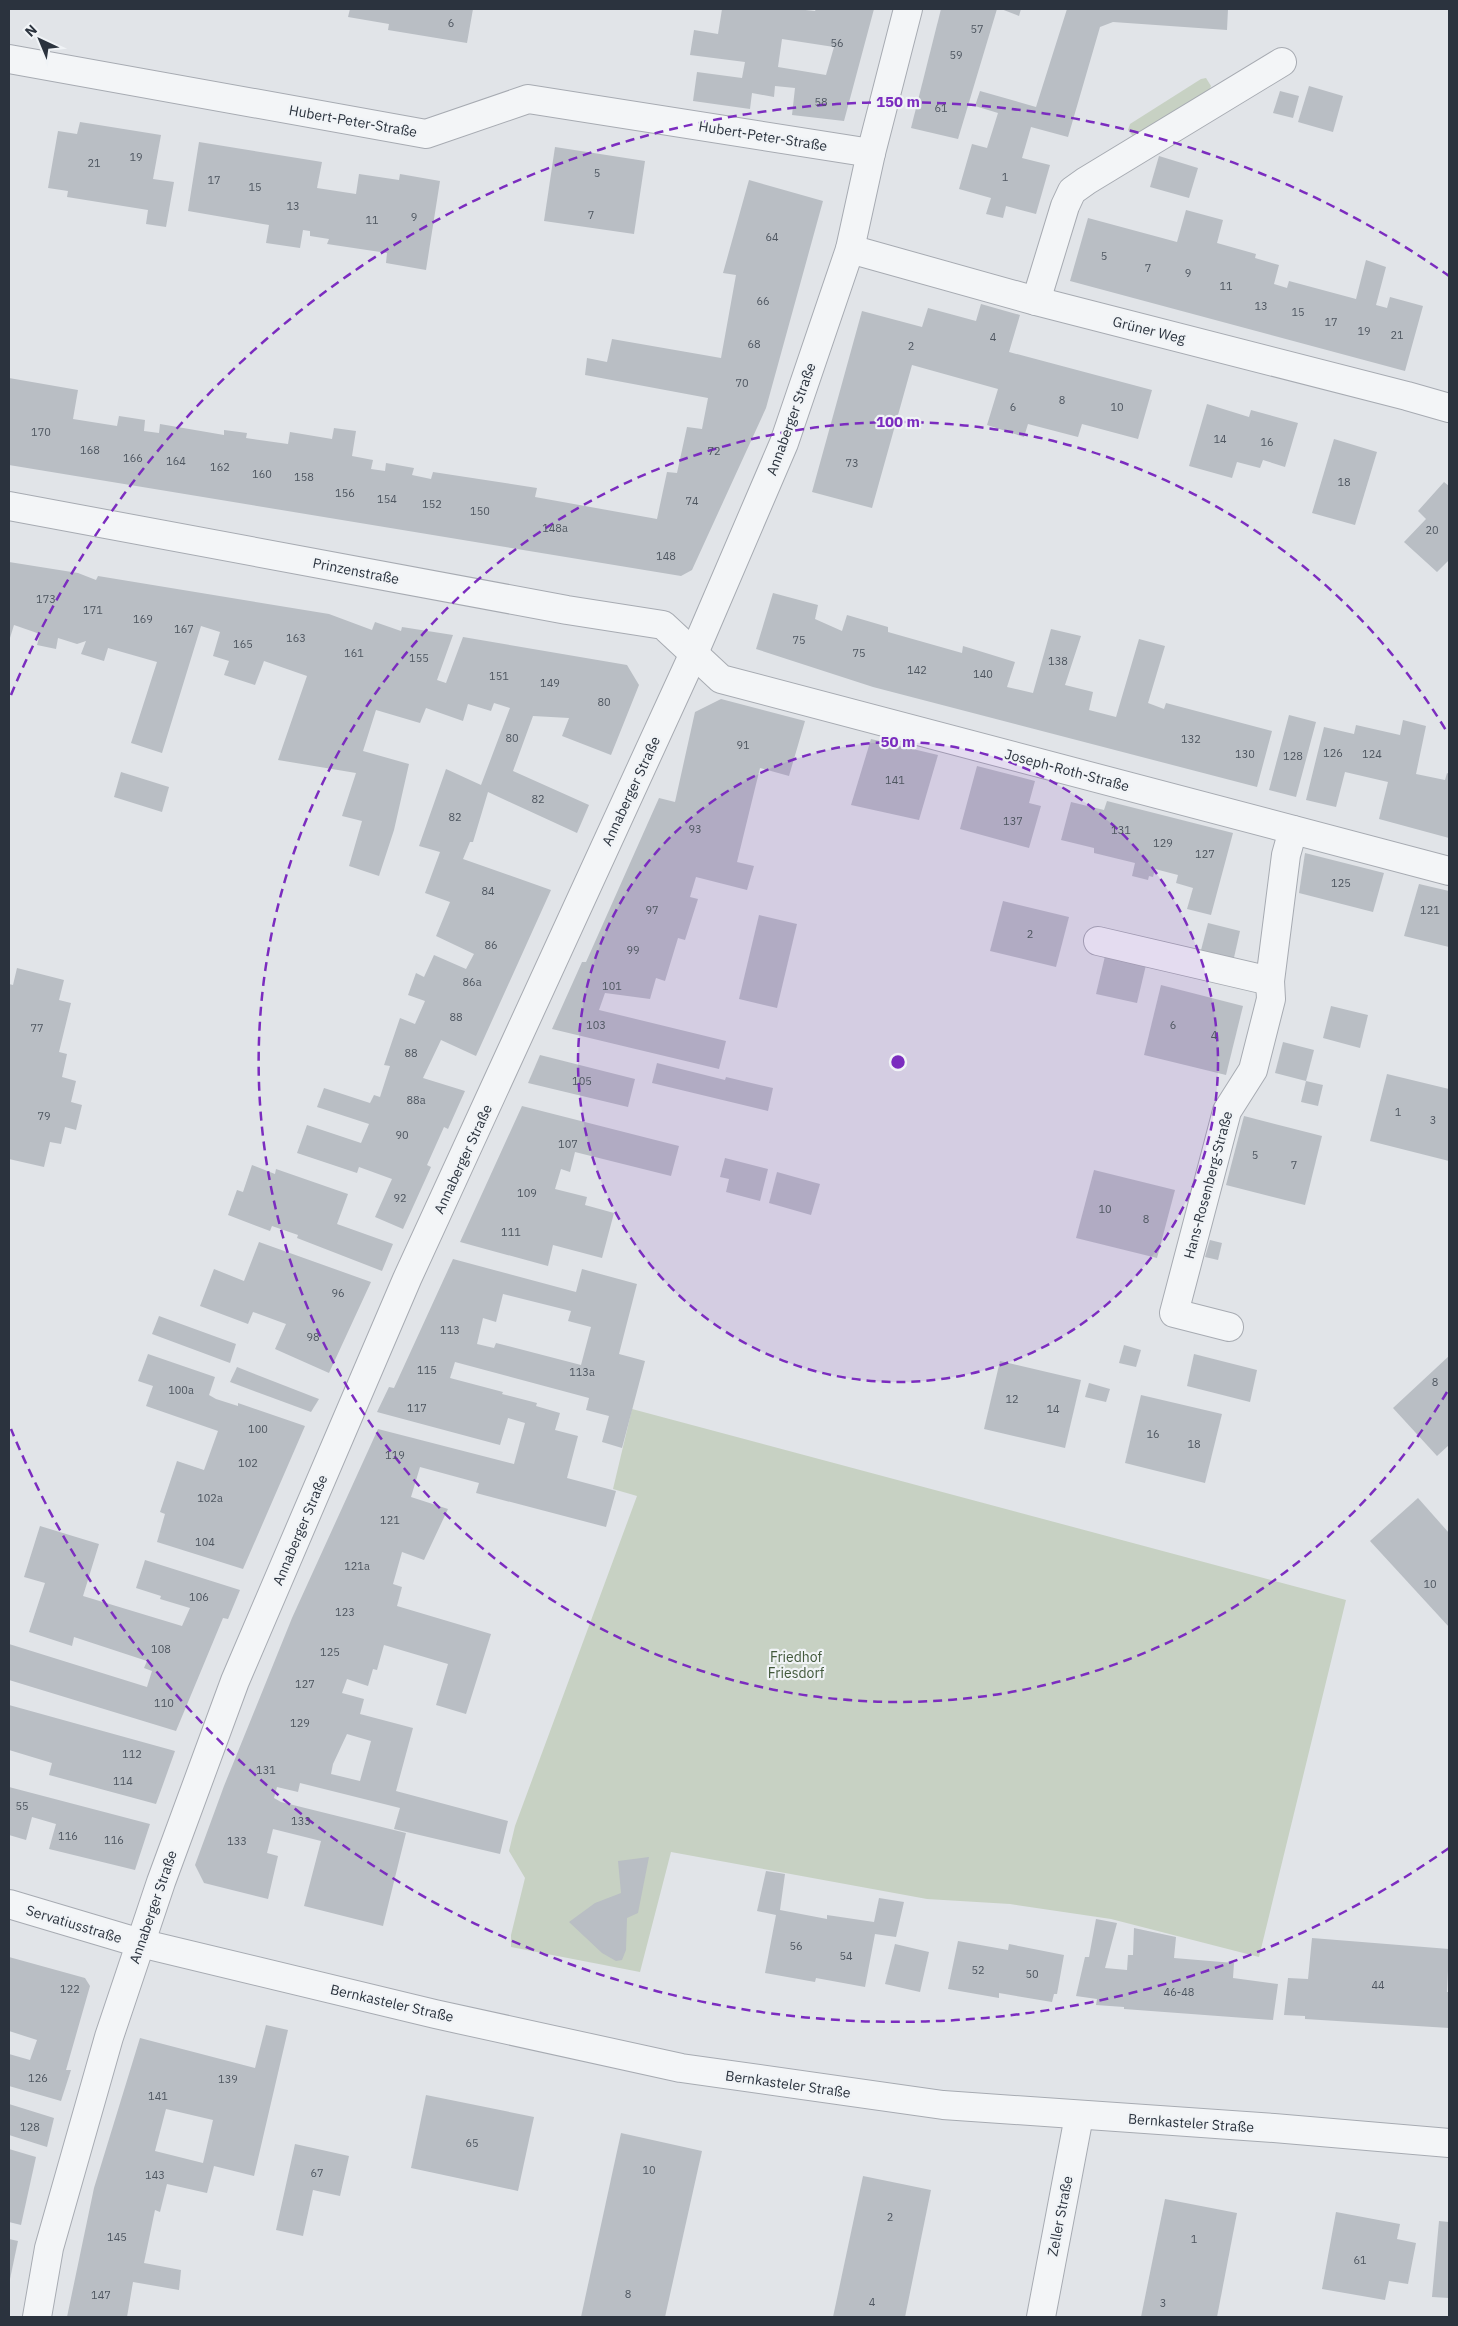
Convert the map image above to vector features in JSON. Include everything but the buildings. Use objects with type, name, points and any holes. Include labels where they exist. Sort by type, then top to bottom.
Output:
[{"type":"street","name":"Annaberger Straße","points":[[37,2317],[52,2238],[109,2037],[140,1943],[235,1681],[399,1298],[694,653],[784,443],[850,249],[870,153],[908,9]]},
{"type":"street","name":"Hubert-Peter-Straße","points":[[9,59],[426,134],[528,99],[870,153]]},
{"type":"street","points":[[1036,301],[1065,206],[1072,191],[1282,62]]},
{"type":"street","name":"Grüner Weg","points":[[850,249],[1036,301],[1449,408]]},
{"type":"street","name":"Prinzenstraße","points":[[9,506],[558,609],[663,625],[694,653]]},
{"type":"street","name":"Joseph-Roth-Straße","points":[[694,653],[721,678],[1449,872]]},
{"type":"street","name":"Hans-Rosenberg-Straße","points":[[1230,1327],[1174,1313],[1226,1112],[1253,1070],[1271,998],[1270,981],[1286,855],[1293,830]]},
{"type":"street","points":[[1098,941],[1270,981]]},
{"type":"street","name":"Servatiusstraße","points":[[9,1904],[140,1943]]},
{"type":"street","name":"Bernkasteler Straße","points":[[140,1943],[435,2014],[681,2068],[943,2105],[1079,2116],[1274,2128],[1449,2143]]},
{"type":"street","name":"Zeller Straße","points":[[1041,2317],[1079,2116]]},
{"type":"green space","points":[[1206,78],[1211,86],[1209,91],[1137,136],[1132,135],[1128,130],[1130,124],[1201,79]]},
{"type":"green space","name":"Friedhof Friesdorf","points":[[632,1409],[1346,1600],[1259,1957],[1111,1919],[1010,1904],[927,1899],[671,1852],[640,1972],[511,1947],[511,1935],[525,1878],[509,1851],[515,1826],[637,1496],[613,1489]]}]
